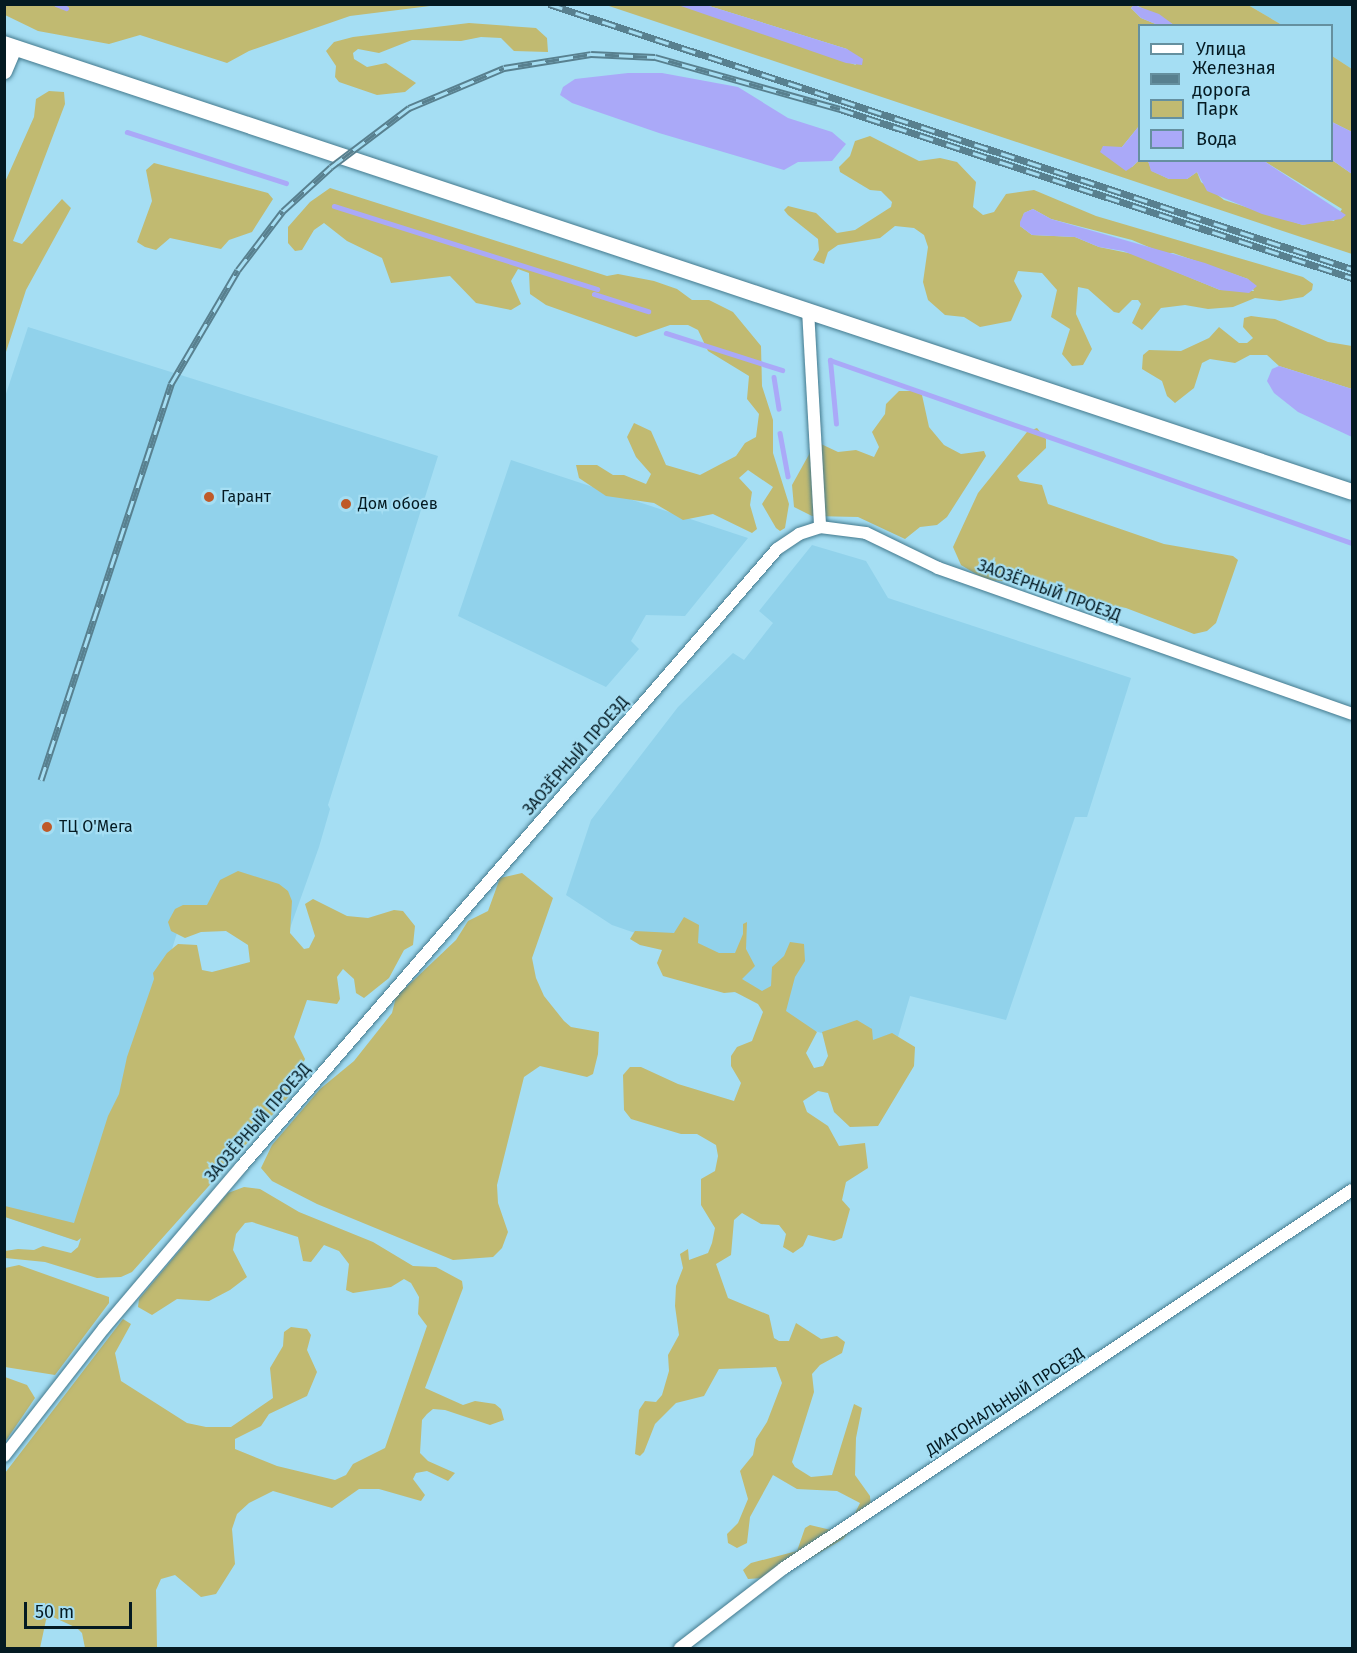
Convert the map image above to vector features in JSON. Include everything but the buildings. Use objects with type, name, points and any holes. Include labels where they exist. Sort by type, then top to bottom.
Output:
[{"type":"main road","points":[[9,46],[1353,492]]},
{"type":"street","points":[[4,71],[9,46]]},
{"type":"street","points":[[808,310],[819,527]]},
{"type":"street","name":"ЗАОЗЁРНЫЙ ПРОЕЗД","points":[[4,1456],[104,1328],[777,549],[799,534],[819,527],[866,533],[938,568],[1353,714]]},
{"type":"street","name":"ДИАГОНАЛЬНЫЙ ПРОЕЗД","points":[[680,1648],[784,1568],[1353,1190]]},
{"type":"shaded area","points":[[1248,5],[1352,5],[1352,69],[1333,57],[1333,24],[1280,24]]},
{"type":"shaded area","points":[[28,327],[438,456],[328,805],[330,809],[319,847],[284,945],[183,914],[81,1238],[77,1241],[5,1217],[4,400]]},
{"type":"shaded area","points":[[511,460],[748,538],[685,616],[646,615],[631,641],[639,649],[606,687],[458,616]]},
{"type":"shaded area","points":[[812,545],[866,561],[888,598],[1131,678],[1087,817],[1075,817],[1006,1020],[910,996],[893,1054],[774,1019],[764,1001],[717,987],[725,964],[612,925],[566,895],[591,820],[678,707],[733,653],[744,660],[773,623],[759,611]]},
{"type":"green space","points":[[678,4],[856,65],[847,49],[706,5],[1134,5],[1131,8],[1141,18],[1156,24],[1138,24],[1138,127],[1122,147],[1115,148],[1132,167],[1138,161],[1148,162],[1152,171],[1169,179],[1187,179],[1197,172],[1201,182],[1224,200],[1303,225],[1322,219],[1334,221],[1342,209],[1266,162],[1333,161],[1352,174],[1352,254],[606,5]]},
{"type":"green space","points":[[4,5],[438,5],[350,16],[249,51],[227,63],[140,35],[109,44],[38,31],[5,15]]},
{"type":"green space","points":[[1136,5],[1248,5],[1280,24],[1172,24]]},
{"type":"green space","points":[[469,23],[536,28],[547,38],[548,52],[514,51],[501,38],[481,37],[461,41],[412,40],[379,53],[358,49],[353,53],[354,59],[367,67],[386,63],[416,83],[405,92],[377,95],[339,82],[335,77],[336,66],[326,51],[334,42],[353,37]]},
{"type":"green space","points":[[1333,57],[1352,69],[1352,132],[1333,122]]},
{"type":"green space","points":[[49,91],[64,92],[65,104],[13,241],[22,244],[62,199],[71,208],[26,290],[5,355],[5,182],[34,117],[36,99]]},
{"type":"green space","points":[[870,136],[919,161],[940,158],[957,162],[976,182],[973,207],[983,215],[994,212],[1006,194],[1034,190],[1096,216],[1303,277],[1313,284],[1312,290],[1303,297],[1280,301],[1255,298],[1233,307],[1208,309],[1185,305],[1161,308],[1142,330],[1132,323],[1141,304],[1138,300],[1132,300],[1119,313],[1114,312],[1088,289],[1078,287],[1076,314],[1092,349],[1083,365],[1072,366],[1062,354],[1070,329],[1051,317],[1057,290],[1042,273],[1018,271],[1014,281],[1022,296],[1011,321],[980,327],[964,317],[945,315],[928,300],[923,282],[928,247],[924,235],[914,228],[895,226],[880,238],[838,245],[828,252],[824,264],[813,260],[819,250],[818,239],[788,215],[784,210],[788,206],[816,213],[837,233],[855,230],[891,207],[892,202],[881,191],[870,190],[840,172],[839,167],[850,156],[855,141]],"holes":[[[1033,209],[1051,219],[1132,240],[1163,253],[1173,253],[1248,279],[1254,291],[1220,290],[1133,254],[1099,247],[1075,237],[1032,235],[1020,226],[1024,213]]]},
{"type":"green space","points":[[154,163],[268,193],[273,199],[252,232],[229,240],[221,249],[170,238],[156,250],[145,247],[137,242],[152,201],[146,170]]},
{"type":"green space","points":[[330,188],[607,276],[618,274],[654,281],[677,289],[692,300],[709,300],[733,312],[761,346],[762,386],[773,420],[773,453],[789,504],[785,528],[780,531],[776,528],[762,504],[773,487],[748,470],[739,478],[752,492],[750,505],[757,529],[752,533],[713,514],[683,520],[654,503],[606,496],[579,478],[576,465],[597,465],[613,475],[624,475],[646,484],[651,474],[636,457],[627,437],[634,423],[651,431],[666,465],[700,475],[736,456],[745,443],[756,437],[759,414],[747,399],[749,376],[708,351],[698,330],[688,325],[670,325],[636,337],[546,305],[530,294],[529,273],[518,269],[511,281],[521,304],[511,310],[476,303],[450,276],[391,283],[382,258],[347,241],[324,223],[314,230],[302,250],[295,251],[288,243],[288,227],[310,202]]},
{"type":"green space","points":[[1251,316],[1275,319],[1328,342],[1352,346],[1352,389],[1279,366],[1267,355],[1250,355],[1235,363],[1210,359],[1202,363],[1194,388],[1175,403],[1167,396],[1162,381],[1142,369],[1143,355],[1149,350],[1181,351],[1209,338],[1219,327],[1239,343],[1247,343],[1253,338],[1243,327],[1244,318]]},
{"type":"green space","points":[[899,391],[917,391],[922,395],[929,427],[944,445],[961,454],[984,451],[986,456],[947,517],[937,525],[920,527],[905,539],[858,517],[812,516],[794,507],[792,485],[812,449],[821,444],[838,452],[856,450],[874,457],[879,447],[872,432],[885,414],[886,404]]},
{"type":"green space","points":[[1037,428],[1046,439],[1046,448],[1017,476],[1020,481],[1042,485],[1048,504],[1164,544],[1233,556],[1238,560],[1216,623],[1207,631],[1194,634],[1126,608],[1084,601],[1051,584],[986,580],[961,565],[953,547],[978,493],[1027,432]]},
{"type":"green space","points":[[238,871],[279,884],[288,891],[292,901],[290,933],[304,949],[309,948],[315,936],[305,904],[313,899],[347,916],[368,918],[394,910],[403,911],[415,926],[413,945],[404,950],[389,978],[364,998],[356,993],[354,979],[343,969],[337,977],[340,999],[337,1004],[307,1000],[294,1037],[305,1059],[291,1094],[132,1272],[121,1277],[97,1278],[45,1262],[5,1258],[5,1251],[18,1249],[34,1250],[43,1246],[71,1253],[78,1247],[81,1238],[77,1241],[5,1217],[5,1206],[74,1223],[108,1116],[119,1094],[127,1057],[154,979],[153,973],[167,953],[178,944],[197,945],[202,970],[212,972],[250,962],[248,945],[226,931],[201,932],[185,938],[171,931],[168,922],[175,909],[183,905],[207,905],[220,880]]},
{"type":"green space","points":[[522,873],[553,898],[532,958],[536,978],[544,996],[571,1027],[599,1032],[598,1054],[593,1074],[587,1077],[540,1066],[524,1077],[497,1185],[498,1203],[508,1232],[502,1248],[493,1257],[453,1260],[317,1204],[272,1181],[261,1168],[272,1145],[320,1089],[354,1061],[392,1013],[396,997],[456,940],[468,921],[488,911],[500,878]]},
{"type":"green space","points":[[684,917],[699,925],[698,943],[719,953],[735,953],[743,934],[743,924],[747,922],[746,949],[755,966],[742,979],[762,991],[771,986],[772,967],[784,956],[790,942],[804,944],[805,961],[795,977],[786,1011],[817,1032],[806,1053],[814,1068],[823,1066],[828,1056],[822,1032],[857,1020],[872,1029],[873,1040],[892,1033],[915,1047],[914,1066],[878,1126],[850,1127],[834,1112],[828,1093],[818,1091],[803,1101],[807,1112],[828,1126],[839,1146],[865,1143],[868,1168],[846,1182],[842,1200],[850,1209],[842,1238],[834,1241],[808,1235],[803,1246],[793,1253],[783,1247],[786,1234],[779,1225],[761,1224],[742,1213],[734,1220],[731,1255],[716,1264],[728,1298],[769,1315],[774,1338],[779,1341],[789,1341],[796,1323],[821,1339],[837,1336],[845,1342],[842,1353],[820,1365],[812,1374],[814,1392],[792,1462],[795,1467],[811,1477],[832,1475],[854,1404],[862,1408],[856,1438],[855,1475],[870,1496],[871,1508],[843,1539],[792,1569],[765,1578],[748,1579],[743,1570],[751,1563],[797,1551],[805,1528],[810,1525],[831,1530],[853,1517],[860,1503],[837,1491],[797,1489],[773,1475],[750,1517],[747,1543],[737,1548],[728,1543],[727,1534],[738,1523],[748,1499],[740,1471],[753,1455],[756,1439],[767,1422],[782,1383],[776,1367],[719,1369],[704,1396],[676,1403],[655,1424],[644,1452],[640,1456],[635,1454],[639,1410],[645,1401],[656,1402],[662,1395],[669,1371],[668,1355],[679,1335],[675,1306],[676,1286],[683,1268],[680,1254],[688,1249],[689,1260],[708,1253],[712,1243],[715,1228],[701,1205],[701,1179],[715,1171],[718,1156],[716,1145],[697,1134],[681,1134],[631,1119],[624,1110],[623,1075],[630,1067],[641,1067],[678,1084],[734,1101],[741,1083],[731,1066],[731,1056],[737,1047],[752,1041],[763,1012],[758,1004],[735,992],[724,993],[663,976],[657,963],[662,950],[640,945],[630,939],[635,931],[674,933]]},
{"type":"green space","points":[[244,1187],[260,1189],[299,1212],[373,1242],[413,1266],[436,1267],[462,1281],[463,1288],[425,1388],[463,1405],[475,1401],[495,1404],[501,1409],[504,1420],[490,1425],[445,1410],[433,1409],[427,1414],[422,1420],[420,1453],[428,1461],[455,1473],[448,1481],[427,1471],[416,1473],[413,1479],[425,1495],[421,1501],[379,1489],[359,1489],[332,1508],[273,1491],[249,1503],[237,1514],[232,1529],[235,1564],[216,1594],[201,1597],[175,1575],[161,1579],[156,1590],[157,1648],[85,1648],[82,1633],[77,1628],[53,1617],[46,1620],[40,1648],[5,1648],[5,1473],[123,1319],[131,1324],[115,1353],[121,1381],[187,1423],[206,1427],[231,1427],[273,1398],[270,1368],[283,1346],[284,1332],[291,1327],[307,1329],[311,1335],[307,1350],[317,1372],[307,1396],[269,1414],[261,1426],[235,1439],[235,1449],[277,1466],[335,1480],[346,1475],[353,1464],[385,1448],[427,1326],[418,1314],[419,1297],[411,1283],[404,1279],[391,1287],[353,1293],[346,1290],[349,1264],[339,1251],[324,1245],[311,1262],[303,1261],[298,1237],[252,1222],[245,1223],[236,1234],[233,1250],[247,1277],[230,1290],[209,1301],[177,1299],[152,1315],[138,1307],[139,1299],[228,1193]]},
{"type":"green space","points":[[19,1265],[109,1297],[109,1303],[55,1375],[5,1367],[5,1268]]},
{"type":"green space","points":[[5,1377],[27,1385],[35,1398],[5,1442]]},
{"type":"water","points":[[678,5],[706,5],[847,49],[863,59],[862,65],[846,63]]},
{"type":"water","points":[[1134,5],[1159,14],[1173,24],[1156,24],[1141,18],[1131,8]]},
{"type":"water","points":[[628,73],[662,73],[738,87],[788,118],[832,132],[846,144],[832,161],[798,162],[784,170],[659,133],[572,103],[560,95],[563,87],[575,79]]},
{"type":"water","points":[[1333,122],[1352,132],[1352,174],[1333,161]]},
{"type":"water","points":[[1138,127],[1138,161],[1126,171],[1100,152],[1103,146],[1122,147]]},
{"type":"water","points":[[1148,162],[1266,162],[1346,215],[1341,219],[1303,225],[1262,214],[1207,191],[1197,172],[1187,179],[1169,179],[1151,171]]},
{"type":"water","points":[[1033,209],[1051,219],[1205,263],[1248,279],[1257,286],[1249,293],[1220,290],[1123,251],[1099,247],[1075,237],[1032,235],[1020,226],[1020,222],[1024,213]]},
{"type":"water","points":[[1279,366],[1352,389],[1352,437],[1298,412],[1274,393],[1267,381],[1272,369]]},
{"type":"waterway","points":[[56,4],[66,8]]},
{"type":"waterway","points":[[127,132],[286,183]]},
{"type":"waterway","points":[[334,206],[597,289]]},
{"type":"waterway","points":[[594,294],[648,311]]},
{"type":"waterway","points":[[666,333],[782,370]]},
{"type":"waterway","points":[[836,424],[830,360],[1352,543]]},
{"type":"waterway","points":[[774,377],[779,409]]},
{"type":"waterway","points":[[780,433],[788,476]]},
{"type":"railway","points":[[549,4],[1352,269]]},
{"type":"railway","points":[[41,780],[171,384],[238,270],[283,211],[331,167],[409,108],[504,68],[591,54],[655,57],[840,109],[1352,278]]},
{"type":"place","name":"Гарант","points":[[209,497]]},
{"type":"place","name":"Дом обоев","points":[[346,504]]},
{"type":"place","name":"ТЦ О'Мега","points":[[47,827]]}]
